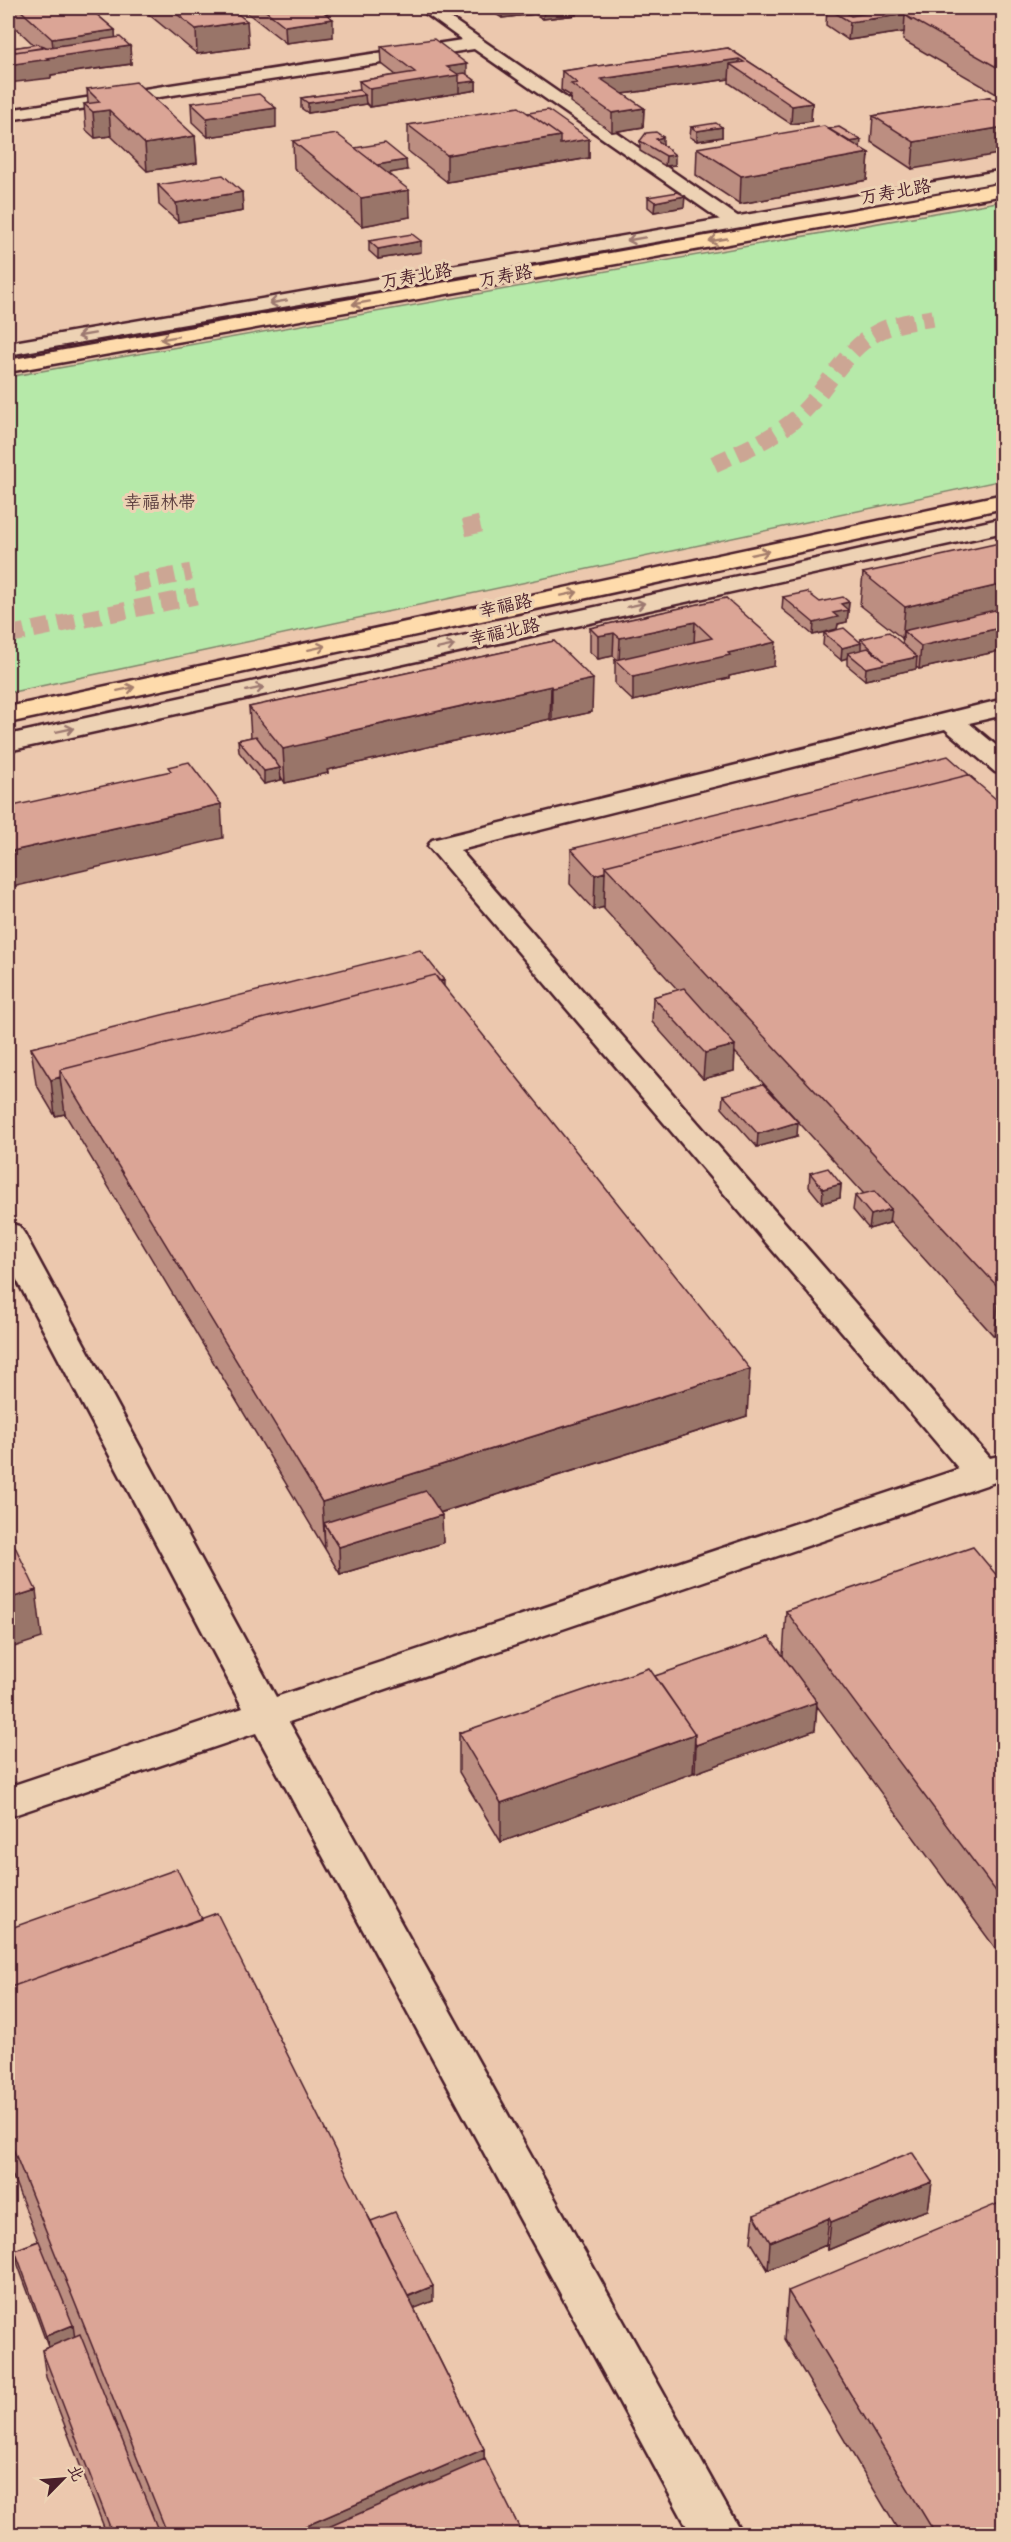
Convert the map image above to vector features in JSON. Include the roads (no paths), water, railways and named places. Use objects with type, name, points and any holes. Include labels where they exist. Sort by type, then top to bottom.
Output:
[{"type":"main road","name":"万寿路","points":[[8,366],[1004,189]]},
{"type":"main road","name":"幸福路","points":[[8,715],[1004,501]]},
{"type":"street","points":[[426,8],[736,222]]},
{"type":"street","points":[[8,115],[477,43]]},
{"type":"street","name":"万寿北路","points":[[8,349],[1004,175]]},
{"type":"street","name":"幸福北路","points":[[8,743],[1004,525]]},
{"type":"street","points":[[8,1802],[993,1470],[442,846],[1004,707]]},
{"type":"street","points":[[950,720],[1004,766]]},
{"type":"street","points":[[8,1233],[266,1715],[717,2535]]},
{"type":"tunnel","points":[[714,464],[760,442],[792,422],[811,404],[847,358],[868,338],[892,326],[933,318]]},
{"type":"tunnel","points":[[464,528],[480,524]]},
{"type":"tunnel","points":[[133,584],[191,572]]},
{"type":"tunnel","points":[[8,635],[196,596]]},
{"type":"park label","name":"幸福林带","points":[[160,504]]}]
